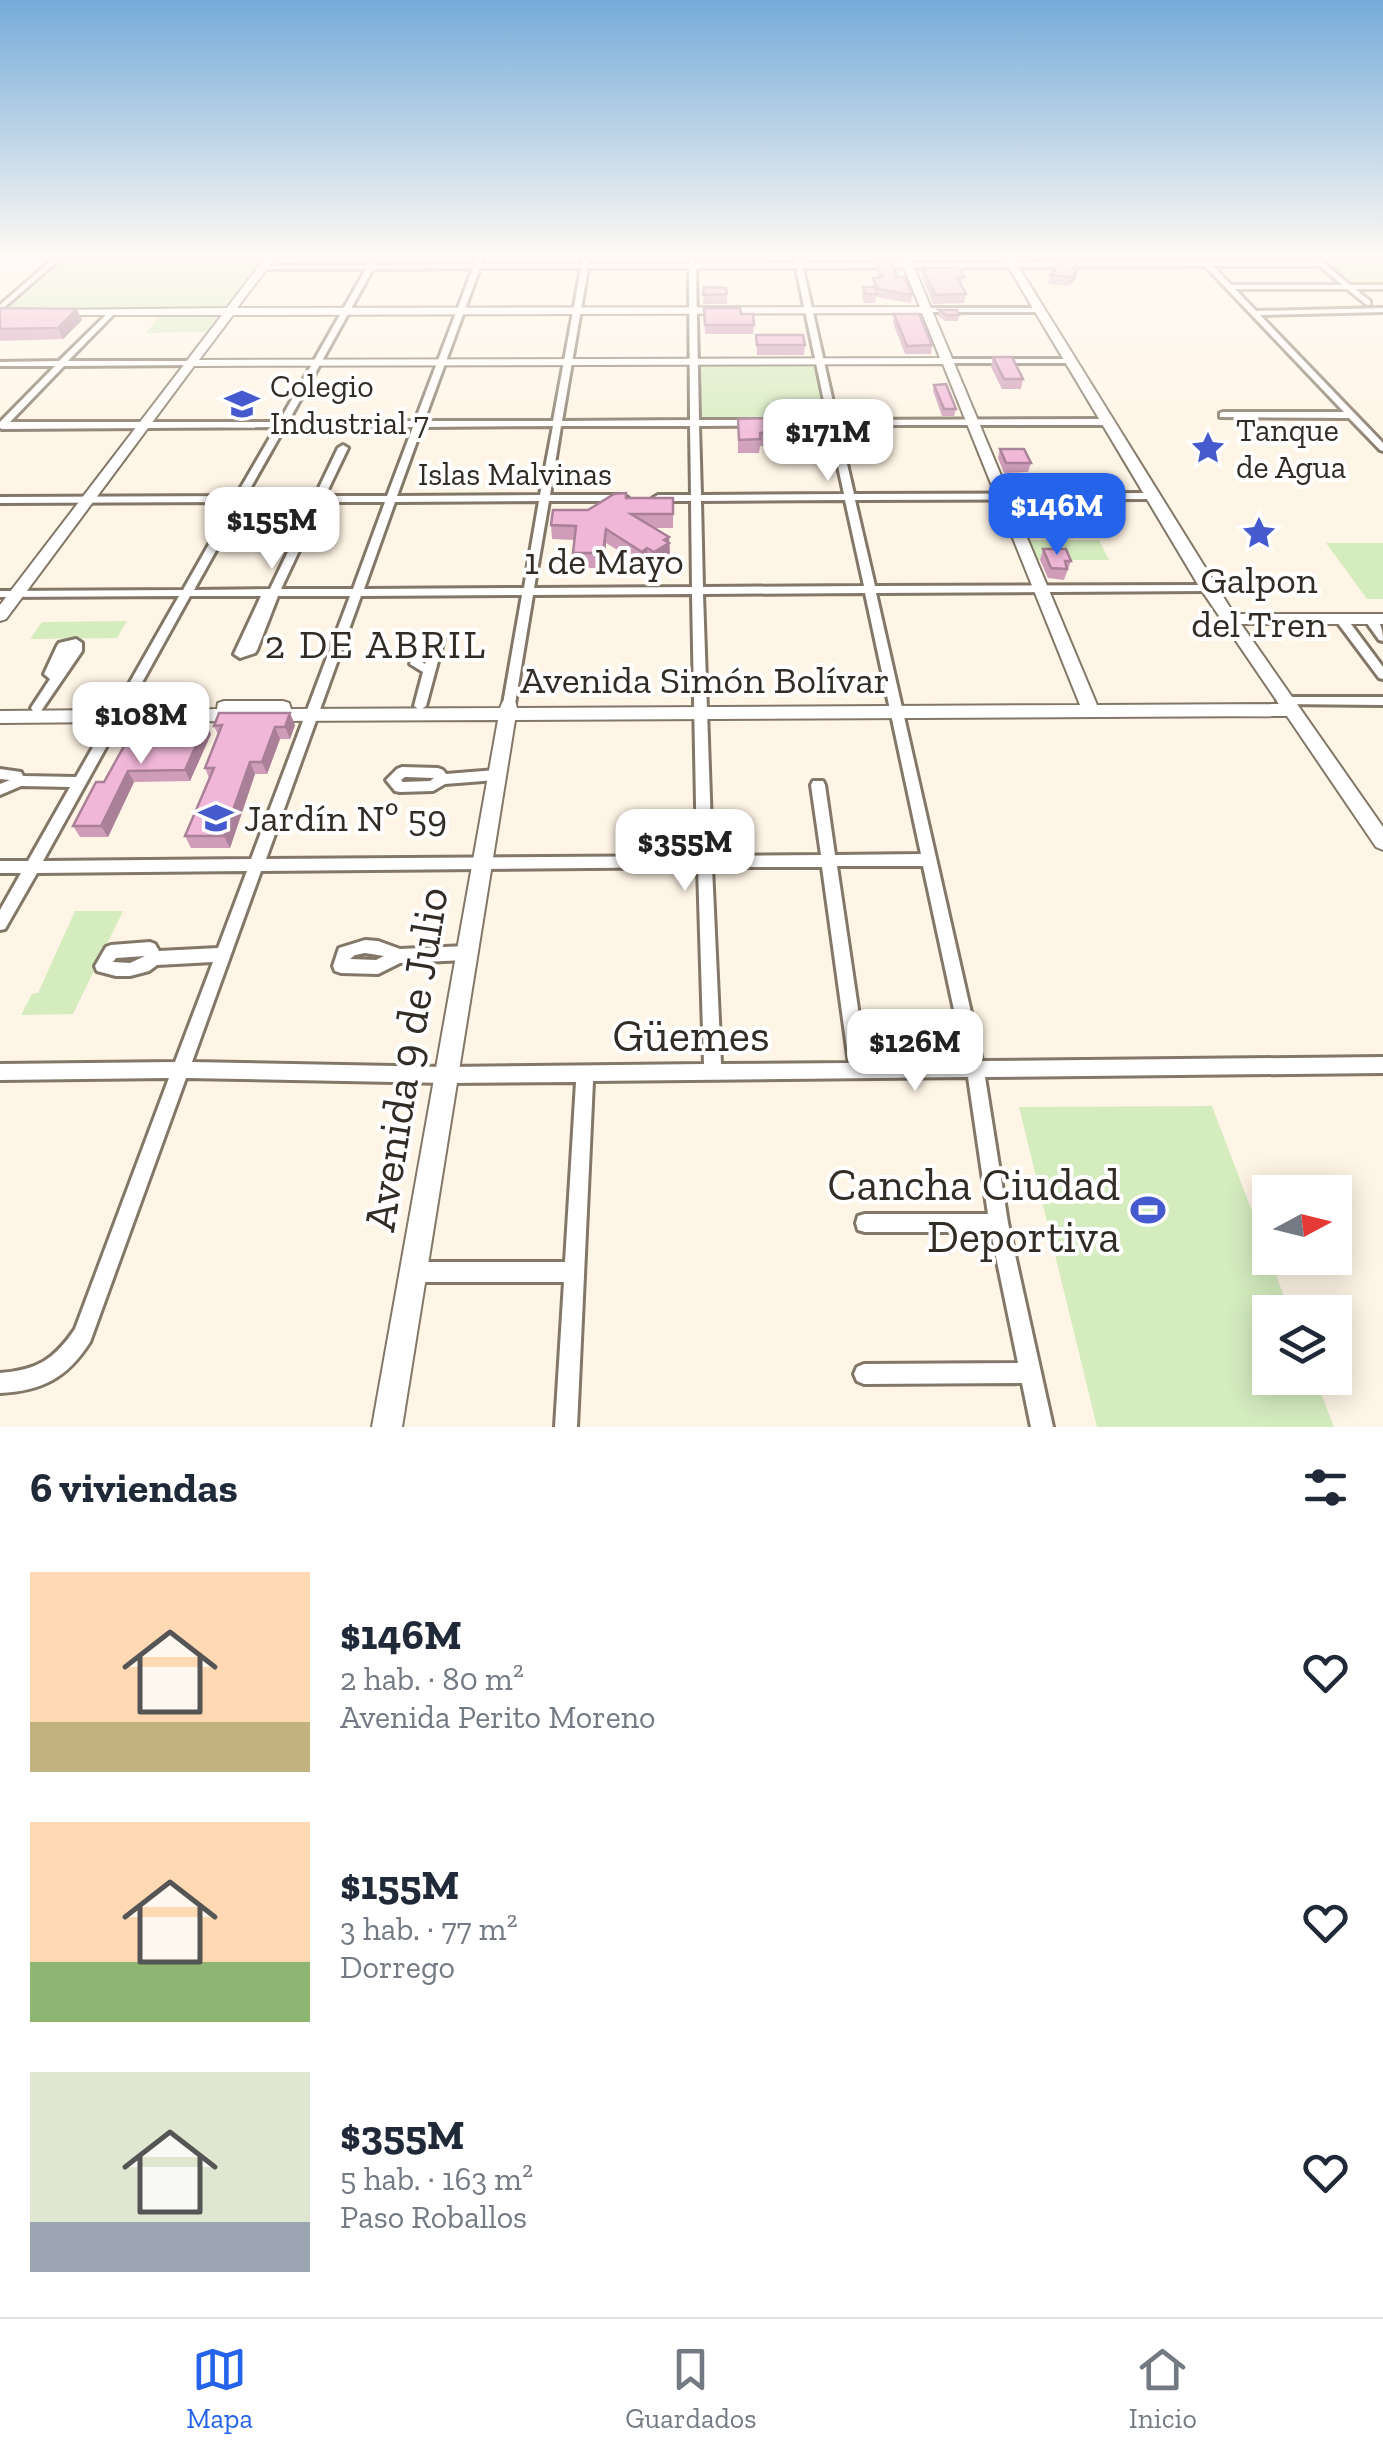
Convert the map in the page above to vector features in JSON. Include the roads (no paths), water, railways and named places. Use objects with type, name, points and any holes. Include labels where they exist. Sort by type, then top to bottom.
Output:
[{"type":"street","points":[[1,426],[99,325]]},
{"type":"street","points":[[0,616],[8,594],[88,500],[220,325]]},
{"type":"street","points":[[0,924],[338,325]]},
{"type":"street","points":[[0,1383],[30,1382],[56,1369],[83,1335],[455,325]]},
{"type":"street","points":[[508,709],[575,325]]},
{"type":"street","points":[[693,325],[699,708],[712,1073]]},
{"type":"street","points":[[812,325],[975,1069],[999,1223],[1042,1427]]},
{"type":"street","points":[[930,325],[948,361],[968,422],[1083,706]]},
{"type":"street","points":[[1048,325],[1228,619],[1383,842]]},
{"type":"street","points":[[1263,325],[1383,448]]},
{"type":"street","points":[[0,364],[1070,361]]},
{"type":"street","points":[[1223,416],[1351,415]]},
{"type":"street","points":[[1,426],[1106,422]]},
{"type":"street","points":[[274,593],[265,598],[240,654],[251,650],[343,448]]},
{"type":"street","name":"Islas Malvinas","points":[[0,500],[1150,496]]},
{"type":"street","name":"1 de Mayo","points":[[8,594],[1208,588]]},
{"type":"street","points":[[1228,619],[1376,620],[1383,637]]},
{"type":"street","points":[[1340,619],[1383,675]]},
{"type":"street","points":[[420,706],[430,671]]},
{"type":"street","points":[[36,708],[57,678]]},
{"type":"street","points":[[1286,705],[1383,701]]},
{"type":"street","name":"Avenida Simón Bolívar","points":[[0,717],[119,712],[1286,705]]},
{"type":"street","name":"Avenida Simón Bolívar","points":[[313,711],[420,706],[508,709]]},
{"type":"street","name":"Avenida Simón Bolívar","points":[[0,708],[119,712]]},
{"type":"street","name":"Avenida 9 de Julio","points":[[387,1427],[508,709]]},
{"type":"street","points":[[0,774],[16,775],[19,782]]},
{"type":"street","points":[[442,779],[496,775]]},
{"type":"street","points":[[0,790],[19,782],[80,782]]},
{"type":"street","points":[[818,786],[859,1072]]},
{"type":"street","points":[[0,867],[930,860]]},
{"type":"street","points":[[398,956],[466,953]]},
{"type":"street","points":[[154,958],[222,956]]},
{"type":"street","name":"Güemes","points":[[0,1072],[180,1070],[446,1075],[1383,1065]]},
{"type":"street","points":[[566,1427],[585,1073]]},
{"type":"street","points":[[865,1223],[999,1223]]},
{"type":"street","points":[[414,1272],[574,1272]]},
{"type":"street","points":[[864,1374],[1031,1373]]},
{"type":"place","name":"Colegio Industrial 7","points":[[242,404]]},
{"type":"place","name":"Tanque de Agua","points":[[1208,448]]},
{"type":"place","name":"Galpon del Tren","points":[[1259,533]]},
{"type":"place","name":"Jardín Nº 59","points":[[216,818]]},
{"type":"place","name":"Cancha Ciudad Deportiva","points":[[1148,1210]]},
{"type":"district","name":"2 DE ABRIL","points":[[376,644]]}]
